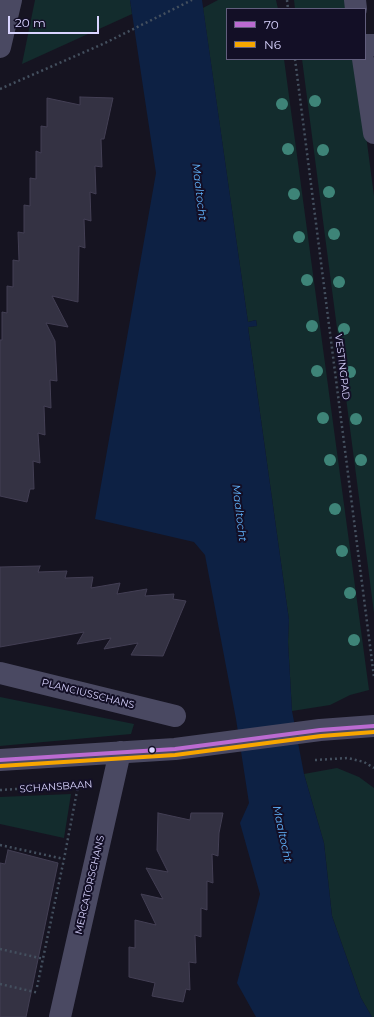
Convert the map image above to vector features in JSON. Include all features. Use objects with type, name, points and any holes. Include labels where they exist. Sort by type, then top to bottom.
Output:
[{"type":"street","points":[[0,47],[11,0]]},
{"type":"street","points":[[363,60],[374,134]]},
{"type":"street","name":"PLANCIUSSCHANS","points":[[0,673],[175,716]]},
{"type":"street","points":[[0,760],[217,744],[320,730],[374,726]]},
{"type":"street","name":"MERCATORSCHANS","points":[[62,1008],[120,752]]},
{"type":"path","points":[[0,89],[103,44],[192,0]]},
{"type":"path","name":"VESTINGPAD","points":[[295,60],[374,677]]},
{"type":"path","points":[[324,759],[348,758],[364,762],[374,768]]},
{"type":"path","name":"SCHANSBAAN","points":[[0,790],[78,786],[113,782]]},
{"type":"path","points":[[34,998],[78,786]]},
{"type":"path","points":[[0,845],[64,859]]},
{"type":"path","points":[[0,949],[72,964]]},
{"type":"path","points":[[0,984],[36,992],[62,1008]]},
{"type":"green space","points":[[35,0],[130,0],[132,14],[22,64]]},
{"type":"green space","points":[[218,0],[276,0],[278,8],[226,8],[226,60],[284,60],[369,690],[350,695],[330,705],[292,711],[288,642],[289,620],[248,327],[257,326],[256,320],[248,322],[203,8]]},
{"type":"green space","points":[[294,0],[348,0],[349,8],[295,8]]},
{"type":"green space","points":[[302,60],[356,60],[374,196],[374,613]]},
{"type":"green space","points":[[0,697],[134,724],[131,734],[0,746]]},
{"type":"green space","points":[[337,768],[359,777],[374,788],[374,1017],[372,1017],[361,998],[332,916],[324,843],[304,774]]},
{"type":"green space","points":[[71,794],[64,838],[0,824],[0,797]]},
{"type":"water","name":"Maaltocht","points":[[130,0],[202,0],[248,322],[256,320],[257,326],[248,327],[289,620],[288,642],[292,711],[304,774],[324,843],[332,916],[361,998],[372,1017],[256,1017],[237,983],[260,894],[240,823],[249,803],[236,719],[205,555],[194,542],[95,519],[156,173]]},
{"type":"building","points":[[80,97],[113,98],[104,139],[101,139],[102,167],[95,166],[96,194],[90,192],[91,221],[84,219],[85,248],[79,246],[78,302],[52,296],[68,327],[46,323],[55,341],[57,381],[50,380],[51,408],[44,406],[45,435],[38,433],[40,463],[33,461],[34,489],[30,489],[27,502],[0,496],[0,340],[2,340],[2,312],[7,313],[7,286],[13,287],[13,260],[19,261],[18,232],[24,233],[24,205],[30,206],[30,178],[36,179],[36,151],[41,153],[41,126],[47,127],[47,98],[80,105]]},
{"type":"building","points":[[40,566],[38,572],[67,571],[65,578],[93,577],[91,588],[120,583],[117,594],[147,589],[145,596],[174,594],[173,599],[186,601],[163,656],[131,655],[138,643],[104,649],[111,638],[77,644],[84,632],[0,647],[0,567]]},
{"type":"building","points":[[158,813],[190,820],[191,813],[223,813],[219,833],[218,856],[212,854],[213,883],[207,881],[207,910],[201,908],[201,937],[195,935],[196,963],[189,962],[190,990],[186,989],[183,1002],[152,996],[155,983],[129,977],[129,947],[135,948],[135,920],[156,925],[141,894],[163,899],[146,868],[168,872],[157,850]]},
{"type":"building","points":[[8,850],[58,863],[26,1017],[0,1017],[0,863],[5,864]]},
{"type":"transit line","name":"70","points":[[0,760],[175,749],[320,730],[374,726]]},
{"type":"transit line","name":"N6","points":[[0,766],[175,755],[321,736],[374,732]]}]
